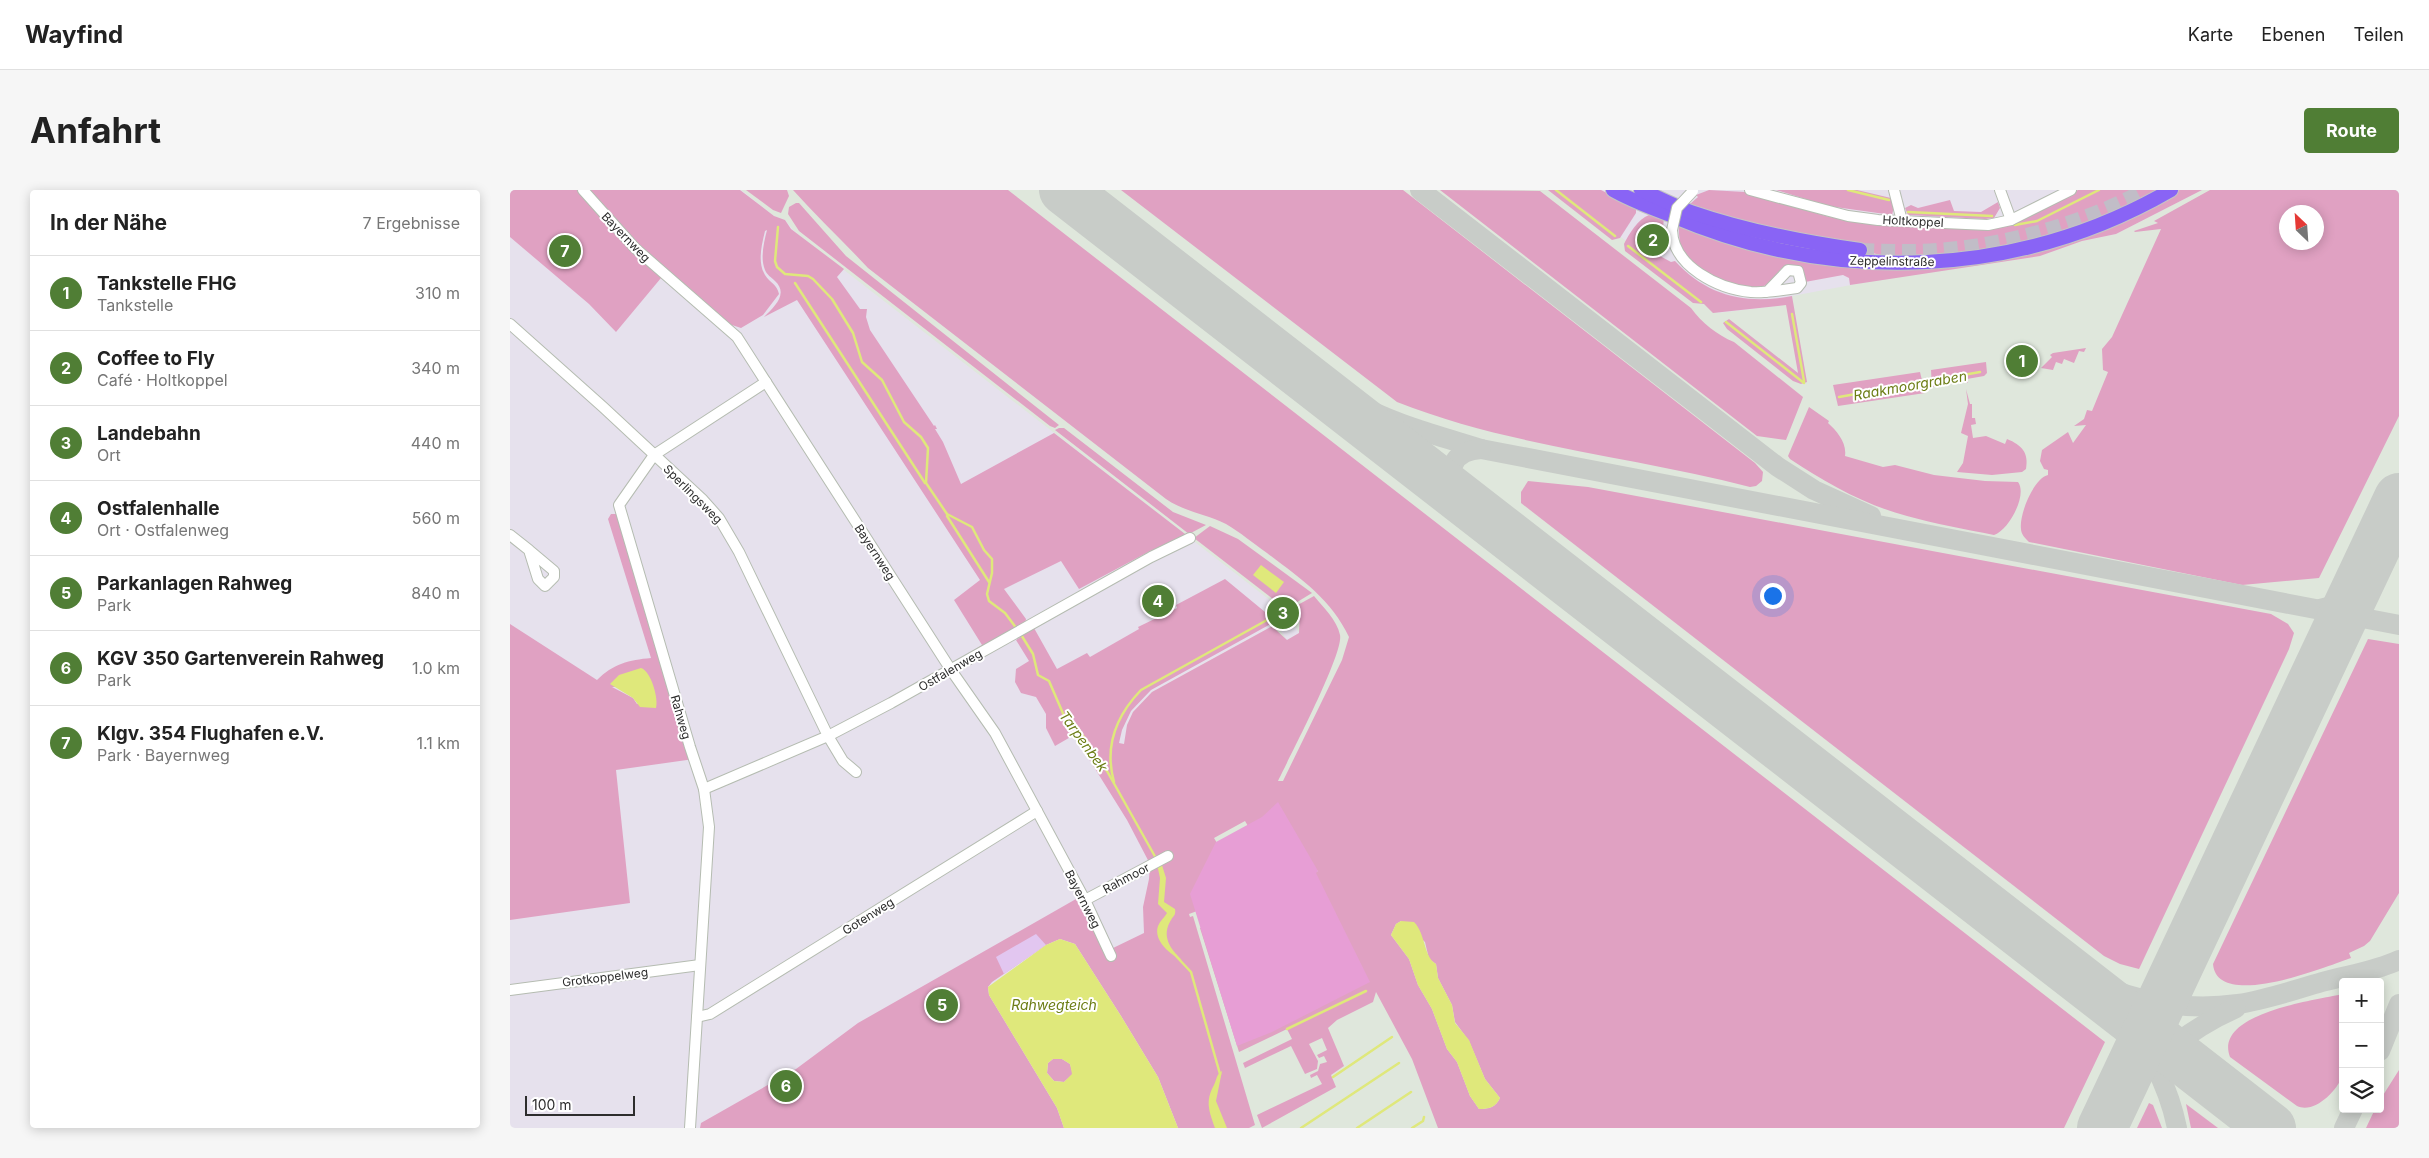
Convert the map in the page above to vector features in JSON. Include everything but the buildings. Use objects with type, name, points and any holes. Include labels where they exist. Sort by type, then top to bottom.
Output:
[{"type":"highway","name":"Zeppelinstraße","points":[[1613,190],[1692,224],[1761,246],[1825,259],[1912,264],[1988,256],[2042,245],[2104,223],[2171,190]]},
{"type":"highway","name":"Zeppelinstraße","points":[[1641,190],[1689,212],[1742,228],[1807,243],[1860,250]]},
{"type":"street","name":"Bayernweg","points":[[583,190],[640,254],[734,334],[951,670],[995,733],[1085,900],[1111,956]]},
{"type":"street","points":[[1693,190],[1677,208],[1672,230],[1674,242],[1684,259],[1706,277],[1737,290],[1766,292]]},
{"type":"street","name":"Holtkoppel","points":[[1750,190],[1827,212],[1878,220],[1988,225],[2010,220],[2071,190]]},
{"type":"street","points":[[1894,190],[1902,221]]},
{"type":"street","points":[[2000,190],[2010,220]]},
{"type":"street","name":"Sperlingsweg","points":[[510,324],[703,500],[729,532],[828,736],[840,758],[856,772]]},
{"type":"street","name":"Rahweg","points":[[690,1128],[710,840],[704,788],[619,508],[654,455],[766,382]]},
{"type":"street","points":[[510,535],[554,571],[554,577],[545,586]]},
{"type":"street","name":"Ostfalenweg","points":[[704,788],[828,736],[951,670],[1011,634],[1151,557],[1190,538]]},
{"type":"street","points":[[529,550],[538,579],[554,593]]},
{"type":"street","name":"Gotenweg","points":[[697,1017],[710,1014],[1037,811]]},
{"type":"street","name":"Rahmoor","points":[[1085,900],[1161,860]]},
{"type":"street","name":"Grotkoppelweg","points":[[510,990],[700,965]]},
{"type":"shaded area","points":[[510,190],[740,190],[774,216],[785,220],[791,229],[844,269],[837,277],[860,309],[867,309],[866,317],[870,330],[935,425],[937,429],[935,429],[943,442],[961,484],[1054,433],[1189,537],[1153,552],[1152,550],[1079,589],[1061,561],[1004,589],[1026,619],[1025,624],[960,659],[982,645],[954,600],[980,580],[797,300],[764,317],[778,300],[781,291],[765,270],[763,250],[767,230],[765,231],[762,247],[761,264],[765,275],[777,288],[779,294],[763,315],[741,328],[729,324],[666,272],[616,332],[589,304],[510,237]]},
{"type":"shaded area","points":[[741,190],[1561,190],[1718,313],[1793,304],[1792,296],[1883,279],[2040,256],[2082,241],[2116,234],[2202,190],[2399,190],[2399,1128],[1249,1128],[1186,915],[1190,913],[1125,780],[1127,725],[1133,712],[1152,692],[1276,624],[1287,640],[1299,633],[1289,615],[795,232],[785,220],[774,216]]},
{"type":"shaded area","points":[[746,190],[787,190],[789,196],[781,213],[773,210]]},
{"type":"shaded area","points":[[793,190],[1008,190],[2105,1042],[2064,1128],[1438,1128],[1412,1059],[1376,992],[1373,1002],[1337,1020],[1328,1028],[1344,1066],[1331,1075],[1336,1087],[1262,1128],[1257,1115],[1322,1084],[1317,1075],[1311,1078],[1310,1075],[1318,1071],[1320,1064],[1327,1062],[1324,1056],[1319,1058],[1317,1055],[1327,1050],[1322,1038],[1309,1044],[1318,1061],[1317,1069],[1305,1074],[1291,1046],[1245,1068],[1243,1063],[1292,1039],[1287,1029],[1239,1052],[1200,928],[1318,871],[1254,836],[1245,821],[1214,838],[1217,843],[1197,911],[1189,914],[1190,917],[1193,916],[1255,1125],[1249,1128],[1178,1128],[1158,1077],[1121,1016],[1075,944],[1060,939],[1046,945],[992,982],[988,987],[989,995],[1057,1108],[1064,1128],[700,1128],[701,1123],[796,1069],[858,1023],[1076,899],[1109,960],[1111,949],[1144,933],[1143,907],[1150,864],[1127,820],[1074,735],[1055,746],[1046,728],[1046,714],[1036,697],[1021,693],[1015,682],[1016,669],[1029,661],[1016,640],[1034,628],[1057,669],[1087,653],[1090,657],[1139,629],[1138,627],[1177,608],[1176,605],[1225,579],[1276,621],[1151,690],[1131,711],[1122,730],[1119,743],[1124,744],[1127,725],[1133,712],[1152,692],[1276,624],[1276,630],[1287,640],[1299,633],[1300,609],[1289,615],[1285,612],[1314,596],[1336,624],[1340,635],[1339,645],[1325,683],[1278,781],[1283,781],[1342,660],[1349,637],[1324,600],[1291,571],[1226,524],[1181,507],[1166,499],[868,268]],"holes":[[[1401,921],[1425,942],[1429,959],[1436,964],[1438,978],[1452,1005],[1455,1022],[1469,1041],[1485,1079],[1500,1098],[1492,1107],[1479,1109],[1470,1096],[1457,1062],[1447,1049],[1432,1009],[1418,985],[1409,959],[1391,935],[1396,924]]]},
{"type":"shaded area","points":[[1121,190],[1403,190],[1755,463],[1763,472],[1762,481],[1756,486],[1750,487],[1706,476],[1572,450],[1484,430],[1397,402]]},
{"type":"shaded area","points":[[1440,190],[1540,191],[1691,308],[1710,328],[1734,342],[1803,397],[1786,440],[1757,436]]},
{"type":"shaded area","points":[[1548,190],[1601,190],[1636,208],[1636,213],[1620,238],[1612,240]]},
{"type":"shaded area","points":[[1709,190],[1745,192],[1826,216],[1847,220],[1952,227],[2027,217],[2078,190],[2161,190],[2087,224],[1995,251],[1893,258],[1744,222],[1690,204],[1698,197],[1696,195]]},
{"type":"shaded area","points":[[1776,190],[1857,190],[1891,198],[1894,207],[1892,215],[1828,206]]},
{"type":"shaded area","points":[[2176,190],[2202,190],[2116,234],[2082,241],[2040,256],[1850,285],[1849,278],[1843,275],[1805,282],[1804,272],[1792,265],[1784,266],[1762,287],[1741,286],[1702,270],[1684,253],[1680,245],[1679,224],[1786,257],[1996,258]]},
{"type":"shaded area","points":[[2210,190],[2399,190],[2399,416],[2319,578],[2242,585],[2029,542],[2022,533],[2022,515],[2028,498],[2038,483],[2048,475],[2048,470],[2044,469],[2040,461],[2042,450],[2068,432],[2073,443],[2086,425],[2074,426],[2084,419],[2087,410],[2092,411],[2108,372],[2103,370],[2102,349],[2112,337],[2161,229],[2134,231],[2158,223],[2154,221]]},
{"type":"shaded area","points":[[1950,200],[1954,211],[1981,212],[1998,202],[2000,208],[1994,218],[1985,219],[1908,215],[1905,208],[1911,205],[1918,208]]},
{"type":"shaded area","points":[[799,203],[846,256],[1059,425],[1055,428],[1050,426],[799,231],[788,214],[789,207]]},
{"type":"shaded area","points":[[1649,215],[1664,217],[1662,240],[1651,232],[1644,240],[1649,250],[1671,262],[1675,261],[1687,273],[1714,290],[1743,298],[1775,299],[1792,296],[1807,382],[1801,384],[1793,381],[1727,329],[1723,323],[1729,319],[1798,373],[1786,305],[1713,313],[1704,304],[1693,303],[1625,251],[1624,244],[1631,231],[1641,220]]},
{"type":"shaded area","points":[[2086,348],[2084,352],[2079,351],[2074,363],[2064,359],[2062,364],[2056,362],[2053,370],[2041,368],[2052,357],[2050,355],[2053,353]]},
{"type":"shaded area","points":[[1986,362],[1987,373],[1984,376],[1967,379],[1968,383],[1964,381],[1932,387],[1931,370]]},
{"type":"shaded area","points":[[1920,372],[1925,393],[1838,406],[1833,385]]},
{"type":"shaded area","points":[[1966,389],[1970,404],[1972,404],[1972,418],[1975,418],[1976,424],[1971,425],[1973,438],[1986,436],[2005,444],[2007,439],[2017,444],[2023,450],[2027,463],[2026,469],[2022,472],[1992,475],[1957,472],[1963,463],[1968,436],[1961,433],[1968,404]]},
{"type":"shaded area","points":[[1809,407],[1829,421],[1828,423],[1843,442],[1845,456],[1883,467],[1895,465],[1934,475],[1985,481],[2018,482],[2020,495],[2015,512],[2005,527],[1994,535],[1907,516],[1876,506],[1832,485],[1788,456]]},
{"type":"shaded area","points":[[1064,428],[1173,512],[1206,525],[1189,534],[1055,430]]},
{"type":"shaded area","points":[[1528,481],[1588,487],[2271,614],[2288,624],[2294,633],[2289,649],[2139,969],[2120,964],[2104,956],[1521,503],[1521,492]]},
{"type":"shaded area","points":[[611,514],[617,514],[694,759],[616,770],[630,903],[510,920],[510,624],[597,680],[609,670],[622,664],[651,658],[608,519]],"holes":[[[652,686],[656,699],[637,704],[633,698],[612,687]]]},
{"type":"shaded area","points":[[1210,526],[1238,539],[1312,593],[1289,607],[1282,606],[1194,538]]},
{"type":"shaded area","points":[[2368,639],[2399,644],[2399,893],[2370,941],[2349,953],[2351,958],[2274,982],[2252,985],[2233,984],[2219,978],[2213,964]]},
{"type":"shaded area","points":[[1278,802],[1318,871],[1316,873],[1370,982],[1272,1032],[1237,1046],[1190,894],[1216,842],[1262,817]]},
{"type":"shaded area","points":[[2339,995],[2339,1083],[2324,1100],[2304,1108],[2297,1106],[2230,1057],[2229,1042],[2237,1029],[2251,1019],[2270,1011]]},
{"type":"shaded area","points":[[1053,1059],[1062,1059],[1070,1064],[1073,1074],[1064,1082],[1054,1081],[1047,1073],[1048,1063]]},
{"type":"shaded area","points":[[2399,1070],[2399,1128],[2366,1128],[2373,1113],[2384,1113],[2384,1094]]},
{"type":"shaded area","points":[[2149,1103],[2153,1105],[2162,1128],[2137,1128]]},
{"type":"shaded area","points":[[2186,1104],[2218,1128],[2191,1128]]},
{"type":"sand","points":[[1036,934],[1046,945],[1004,974],[996,957]]},
{"type":"water","points":[[1261,565],[1284,582],[1276,593],[1253,575]]},
{"type":"water","points":[[641,668],[645,670],[651,680],[656,698],[656,708],[640,707],[633,698],[610,684],[619,675]]},
{"type":"water","points":[[1161,862],[1166,878],[1164,902],[1175,909],[1168,926],[1168,942],[1182,960],[1168,951],[1158,937],[1158,926],[1167,913],[1158,904],[1160,878],[1157,864]]},
{"type":"water","points":[[1401,921],[1414,922],[1421,932],[1426,950],[1436,964],[1438,978],[1452,1005],[1455,1023],[1469,1040],[1485,1079],[1500,1098],[1492,1107],[1479,1109],[1470,1096],[1457,1062],[1447,1049],[1432,1009],[1418,985],[1409,959],[1391,935],[1396,924]]},
{"type":"water","name":"Rahwegteich","points":[[1060,939],[1075,944],[1158,1077],[1178,1128],[1064,1128],[1057,1108],[989,995],[988,987],[1046,945]],"holes":[[[1053,1059],[1062,1059],[1070,1064],[1072,1074],[1064,1082],[1054,1081],[1047,1073],[1048,1063]]]},
{"type":"water","points":[[1222,1071],[1216,1101],[1227,1128],[1215,1128],[1209,1101],[1217,1077]]},
{"type":"waterway","points":[[1556,190],[1615,236]]},
{"type":"waterway","points":[[1848,190],[1889,200]]},
{"type":"waterway","points":[[2015,225],[2037,221],[2099,190]]},
{"type":"waterway","points":[[1908,212],[1992,216]]},
{"type":"waterway","name":"Tarpenbek","points":[[778,227],[775,261],[777,267],[785,274],[808,276],[832,299],[853,333],[862,362],[882,380],[904,422],[921,437],[928,448],[926,483],[947,514],[972,527],[984,550],[992,559],[992,573],[987,594],[989,601],[1005,613],[1017,629]]},
{"type":"waterway","points":[[1628,246],[1701,302]]},
{"type":"waterway","points":[[795,283],[925,483]]},
{"type":"waterway","points":[[1792,314],[1804,381]]},
{"type":"waterway","points":[[1726,322],[1804,383]]},
{"type":"waterway","name":"Raakmoorgraben","points":[[1839,397],[1980,372]]},
{"type":"waterway","points":[[947,516],[989,582]]},
{"type":"waterway","name":"Raakmoorgraben","points":[[1114,782],[1110,756],[1114,732],[1125,710],[1141,690],[1267,620]]},
{"type":"waterway","name":"Tarpenbek","points":[[1020,633],[1033,654],[1038,675],[1049,681],[1065,718],[1077,727],[1107,771],[1157,860]]},
{"type":"waterway","name":"Tarpenbek","points":[[1175,955],[1191,972],[1220,1074]]},
{"type":"waterway","points":[[1287,1029],[1366,991]]},
{"type":"waterway","points":[[1333,1077],[1392,1037]]},
{"type":"waterway","points":[[1301,1128],[1399,1063]]},
{"type":"waterway","points":[[1357,1128],[1411,1092]]},
{"type":"waterway","points":[[1412,1128],[1423,1121],[1424,1117]]},
{"type":"taxiway","points":[[1420,190],[1778,467],[1814,490],[1871,516]]},
{"type":"taxiway","points":[[1267,348],[1304,373],[1369,410],[1410,427],[1481,449],[2399,625]]},
{"type":"taxiway","points":[[1458,496],[1452,479],[1453,464],[1463,454],[1481,449]]},
{"type":"taxiway","points":[[2388,522],[2399,510]]},
{"type":"taxiway","points":[[2365,569],[2379,553],[2399,546]]},
{"type":"taxiway","points":[[2320,609],[2340,604],[2355,591]]},
{"type":"taxiway","points":[[2054,959],[2075,972],[2119,992],[2142,999],[2189,1006],[2238,1004],[2259,1000],[2371,970],[2399,960]]},
{"type":"taxiway","points":[[2104,998],[2129,1026],[2159,1074],[2177,1128]]},
{"type":"taxiway","points":[[2384,1041],[2399,1004]]},
{"type":"taxiway","points":[[2110,1111],[2137,1079],[2166,1051],[2199,1027],[2236,1008]]},
{"type":"taxiway","points":[[2344,1128],[2351,1113]]},
{"type":"taxiway","points":[[2259,1118],[2269,1128]]},
{"type":"runway","points":[[1064,190],[2271,1128]]},
{"type":"runway","points":[[2102,1128],[2399,498]]},
{"type":"tunnel","points":[[1860,250],[1937,250],[1998,242],[2074,221],[2144,190]]},
{"type":"place","name":"Coffee to Fly","points":[[1653,240]]},
{"type":"place","name":"Klgv. 354 Flughafen e.V.","points":[[565,251]]},
{"type":"place","name":"Tankstelle FHG","points":[[2022,361]]},
{"type":"place","name":"Ostfalenhalle","points":[[1158,601]]},
{"type":"place","name":"Landebahn","points":[[1283,613]]},
{"type":"place","name":"Parkanlagen Rahweg","points":[[942,1005]]},
{"type":"place","name":"KGV 350 Gartenverein Rahweg","points":[[786,1086]]}]
